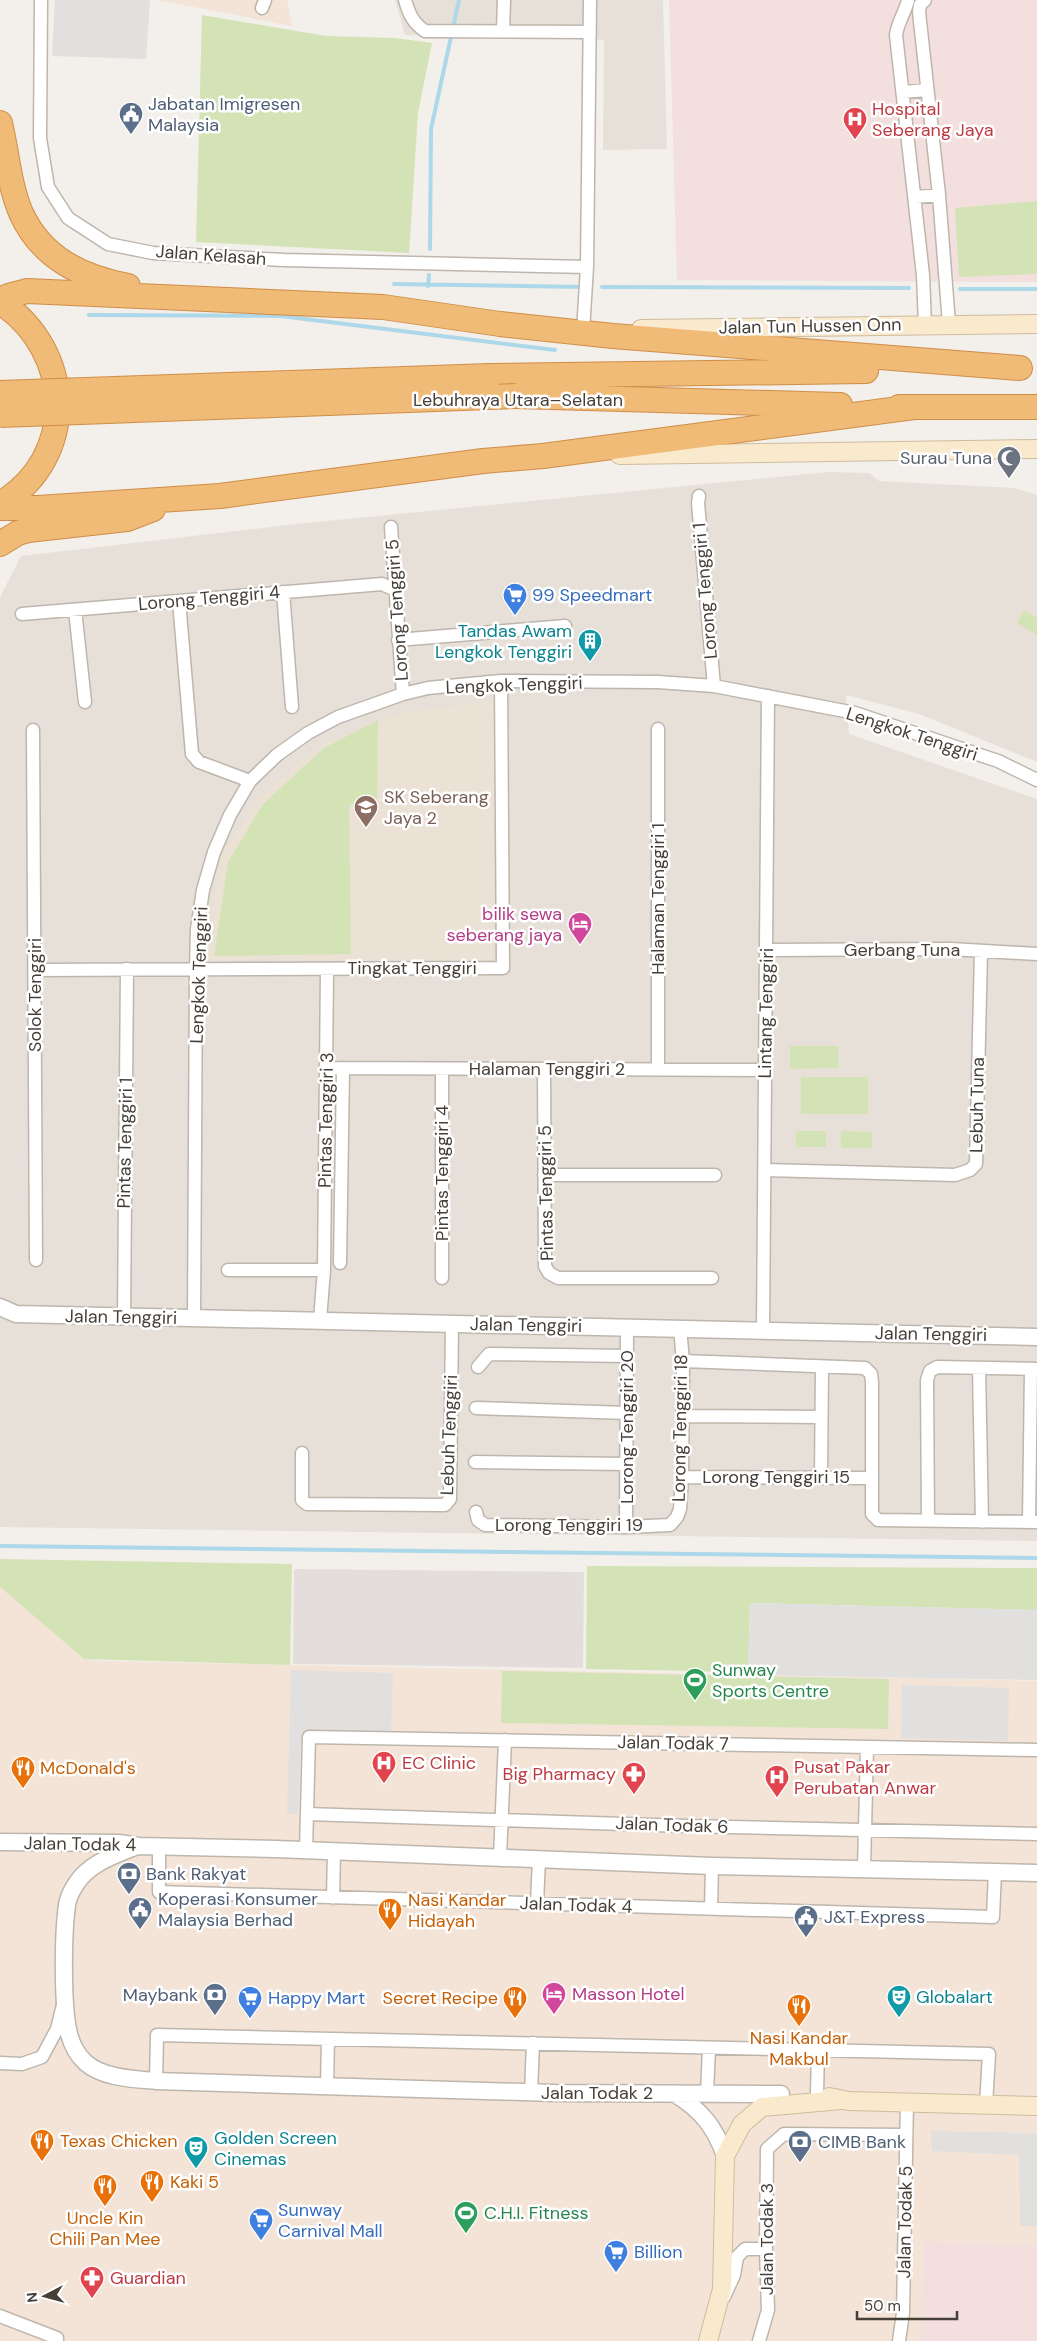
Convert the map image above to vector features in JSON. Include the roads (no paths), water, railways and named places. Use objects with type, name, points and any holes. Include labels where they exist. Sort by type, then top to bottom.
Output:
[{"type":"highway","points":[[0,123],[12,182],[22,213],[46,247],[66,266],[91,278],[130,287],[157,297]]},
{"type":"highway","points":[[0,506],[28,482],[43,460],[54,434],[58,406],[53,372],[40,340],[22,319],[0,302],[8,296],[27,292],[383,307],[500,324],[613,336],[1028,368]]},
{"type":"highway","name":"Lebuhraya Utara–Selatan","points":[[0,393],[490,376],[1028,368]]},
{"type":"highway","name":"Lebuhraya Utara–Selatan","points":[[0,415],[516,396],[914,407],[1037,407]]},
{"type":"highway","points":[[0,506],[38,508],[220,496],[482,460],[543,456],[914,407]]},
{"type":"highway","points":[[0,544],[18,533],[28,530],[136,517],[167,500]]},
{"type":"main road","name":"Jalan Tun Hussen Onn","points":[[583,332],[611,329],[1037,324]]},
{"type":"main road","points":[[543,456],[1037,449]]},
{"type":"main road","name":"Jalan Todak 2","points":[[781,2094],[817,2094],[841,2100],[1037,2106]]},
{"type":"main road","points":[[708,2341],[719,2309],[722,2290],[725,2156],[742,2124],[762,2107],[841,2100]]},
{"type":"street","name":"Jalan Kelasah","points":[[41,0],[40,138],[48,187],[68,218],[108,244],[153,252],[284,260],[587,267]]},
{"type":"street","points":[[405,0],[408,13],[416,25],[425,31],[590,32]]},
{"type":"street","points":[[503,30],[504,0]]},
{"type":"street","points":[[583,332],[587,267],[590,0]]},
{"type":"street","points":[[908,0],[904,12],[898,20],[896,35],[923,275],[925,325]]},
{"type":"street","points":[[925,0],[920,5],[919,12],[939,194],[949,324]]},
{"type":"street","points":[[903,92],[928,90]]},
{"type":"street","points":[[915,197],[939,194]]},
{"type":"street","name":"Lorong Tenggiri 1","points":[[699,496],[698,503],[714,686]]},
{"type":"street","name":"Lorong Tenggiri 5","points":[[391,527],[403,694]]},
{"type":"street","name":"Lorong Tenggiri 4","points":[[22,614],[382,584],[395,590]]},
{"type":"street","points":[[283,592],[292,706]]},
{"type":"street","points":[[179,601],[192,754],[199,762],[250,781]]},
{"type":"street","points":[[75,610],[85,702]]},
{"type":"street","points":[[398,640],[564,626]]},
{"type":"street","name":"Lengkok Tenggiri","points":[[194,1318],[197,929],[209,871],[230,815],[250,781],[277,755],[308,733],[338,717],[403,694],[428,688],[501,681],[658,682],[714,686],[855,714],[998,761],[1037,780]]},
{"type":"street","name":"Tingkat Tenggiri","points":[[35,970],[503,968],[501,681]]},
{"type":"street","name":"Lintang Tenggiri","points":[[763,1330],[768,696]]},
{"type":"street","name":"Halaman Tenggiri 1","points":[[658,729],[658,1069]]},
{"type":"street","name":"Solok Tenggiri","points":[[33,730],[36,1260]]},
{"type":"street","name":"Gerbang Tuna","points":[[767,950],[981,951],[1037,954]]},
{"type":"street","name":"Lebuh Tuna","points":[[765,1170],[955,1175],[970,1170],[976,1164],[981,951]]},
{"type":"street","name":"Pintas Tenggiri 1","points":[[124,1316],[127,969]]},
{"type":"street","name":"Pintas Tenggiri 3","points":[[320,1320],[324,1270],[328,1068],[327,969]]},
{"type":"street","name":"Halaman Tenggiri 2","points":[[328,1068],[766,1070]]},
{"type":"street","name":"Pintas Tenggiri 3","points":[[340,1262],[343,1068]]},
{"type":"street","name":"Pintas Tenggiri 4","points":[[442,1069],[442,1278]]},
{"type":"street","name":"Pintas Tenggiri 5","points":[[544,1069],[545,1266],[549,1273],[558,1278],[712,1278]]},
{"type":"street","points":[[544,1175],[715,1175]]},
{"type":"street","points":[[228,1270],[324,1270]]},
{"type":"street","points":[[0,1307],[16,1314]]},
{"type":"street","points":[[0,1322],[16,1314]]},
{"type":"street","name":"Jalan Tenggiri","points":[[16,1314],[628,1326],[1037,1337]]},
{"type":"street","name":"Lebuh Tenggiri","points":[[302,1453],[302,1500],[307,1504],[445,1505],[450,1499],[452,1323]]},
{"type":"street","name":"Lorong Tenggiri 20","points":[[626,1527],[628,1326]]},
{"type":"street","name":"Lorong Tenggiri 18","points":[[670,1525],[680,1509],[682,1477],[683,1361],[680,1328]]},
{"type":"street","points":[[478,1367],[489,1354],[627,1356]]},
{"type":"street","points":[[683,1361],[865,1368],[871,1374],[872,1382],[872,1514],[878,1520],[928,1522],[1033,1522],[1034,1369],[937,1367],[930,1371],[927,1380],[928,1522]]},
{"type":"street","points":[[821,1477],[822,1367]]},
{"type":"street","points":[[979,1368],[982,1522]]},
{"type":"street","points":[[476,1408],[627,1413]]},
{"type":"street","points":[[682,1416],[821,1417]]},
{"type":"street","points":[[475,1462],[626,1464]]},
{"type":"street","name":"Lorong Tenggiri 15","points":[[682,1477],[871,1478]]},
{"type":"street","name":"Lorong Tenggiri 19","points":[[476,1512],[478,1520],[485,1525],[626,1527],[670,1525]]},
{"type":"street","name":"Jalan Todak 7","points":[[307,1814],[308,1737],[1037,1750]]},
{"type":"street","points":[[500,1857],[505,1740]]},
{"type":"street","points":[[864,1869],[867,1747]]},
{"type":"street","points":[[306,1850],[307,1814]]},
{"type":"street","name":"Jalan Todak 6","points":[[307,1814],[1037,1834]]},
{"type":"street","name":"Jalan Todak 4","points":[[0,1842],[119,1843],[139,1846],[306,1850],[712,1866],[1037,1873]]},
{"type":"street","name":"Jalan Todak 2","points":[[139,1846],[96,1865],[80,1878],[67,1904],[65,1998],[69,2033],[74,2048],[87,2064],[105,2072],[128,2079],[156,2082],[531,2092],[781,2094]]},
{"type":"street","name":"Jalan Todak 4","points":[[160,1846],[159,1892],[333,1898],[994,1917],[995,1872]]},
{"type":"street","points":[[333,1898],[334,1851]]},
{"type":"street","points":[[537,1904],[539,1859]]},
{"type":"street","points":[[711,1909],[712,1866]]},
{"type":"street","points":[[995,1872],[1037,1881]]},
{"type":"street","points":[[0,2063],[22,2064],[42,2057],[57,2029],[65,1998]]},
{"type":"street","points":[[156,2082],[157,2035],[989,2054],[986,2105]]},
{"type":"street","points":[[326,2086],[328,2039]]},
{"type":"street","points":[[531,2092],[533,2043]]},
{"type":"street","points":[[707,2093],[709,2048]]},
{"type":"street","points":[[817,2094],[818,2050]]},
{"type":"street","points":[[675,2093],[692,2104],[707,2119],[719,2136],[725,2156]]},
{"type":"street","name":"Jalan Todak 5","points":[[899,2341],[904,2313],[907,2102]]},
{"type":"street","name":"Jalan Todak 3","points":[[759,2341],[768,2310],[766,2249],[767,2149],[776,2139],[784,2134],[906,2135]]},
{"type":"street","points":[[719,2309],[734,2275],[737,2257],[745,2249],[766,2249]]},
{"type":"street","points":[[0,2316],[57,2338],[57,2341]]},
{"type":"waterway","points":[[430,249],[431,129],[459,0]]},
{"type":"waterway","points":[[428,286],[429,275]]},
{"type":"waterway","points":[[394,284],[582,287]]},
{"type":"waterway","points":[[602,287],[909,288]]},
{"type":"waterway","points":[[960,289],[1037,289]]},
{"type":"waterway","points":[[89,315],[281,316],[555,350]]},
{"type":"waterway","points":[[0,1546],[1037,1558]]},
{"type":"place","name":"Jabatan Imigresen Malaysia","points":[[131,135]]},
{"type":"place","name":"Hospital Seberang Jaya","points":[[855,140]]},
{"type":"place","name":"Surau Tuna","points":[[1009,479]]},
{"type":"place","name":"99 Speedmart","points":[[515,616]]},
{"type":"place","name":"Tandas Awam Lengkok Tenggiri","points":[[590,662]]},
{"type":"place","name":"SK Seberang Jaya 2","points":[[366,828]]},
{"type":"place","name":"bilik sewa seberang jaya","points":[[580,945]]},
{"type":"place","name":"Sunway Sports Centre","points":[[695,1701]]},
{"type":"place","name":"EC Clinic","points":[[384,1784]]},
{"type":"place","name":"McDonald's","points":[[23,1789]]},
{"type":"place","name":"Big Pharmacy","points":[[634,1795]]},
{"type":"place","name":"Pusat Pakar Perubatan Anwar","points":[[777,1798]]},
{"type":"place","name":"Bank Rakyat","points":[[129,1895]]},
{"type":"place","name":"Koperasi Konsumer Malaysia Berhad","points":[[140,1930]]},
{"type":"place","name":"Nasi Kandar Hidayah","points":[[390,1931]]},
{"type":"place","name":"J&T Express","points":[[806,1938]]},
{"type":"place","name":"Masson Hotel","points":[[554,2015]]},
{"type":"place","name":"Maybank","points":[[215,2016]]},
{"type":"place","name":"Globalart","points":[[899,2018]]},
{"type":"place","name":"Happy Mart","points":[[250,2019]]},
{"type":"place","name":"Secret Recipe","points":[[515,2019]]},
{"type":"place","name":"Nasi Kandar Makbul","points":[[799,2027]]},
{"type":"place","name":"Texas Chicken","points":[[42,2162]]},
{"type":"place","name":"CIMB Bank","points":[[800,2163]]},
{"type":"place","name":"Golden Screen Cinemas","points":[[196,2169]]},
{"type":"place","name":"Kaki 5","points":[[152,2203]]},
{"type":"place","name":"Uncle Kin Chili Pan Mee","points":[[105,2207]]},
{"type":"place","name":"C.H.I. Fitness","points":[[466,2234]]},
{"type":"place","name":"Sunway Carnival Mall","points":[[261,2241]]},
{"type":"place","name":"Billion","points":[[616,2273]]},
{"type":"place","name":"Guardian","points":[[92,2299]]}]
